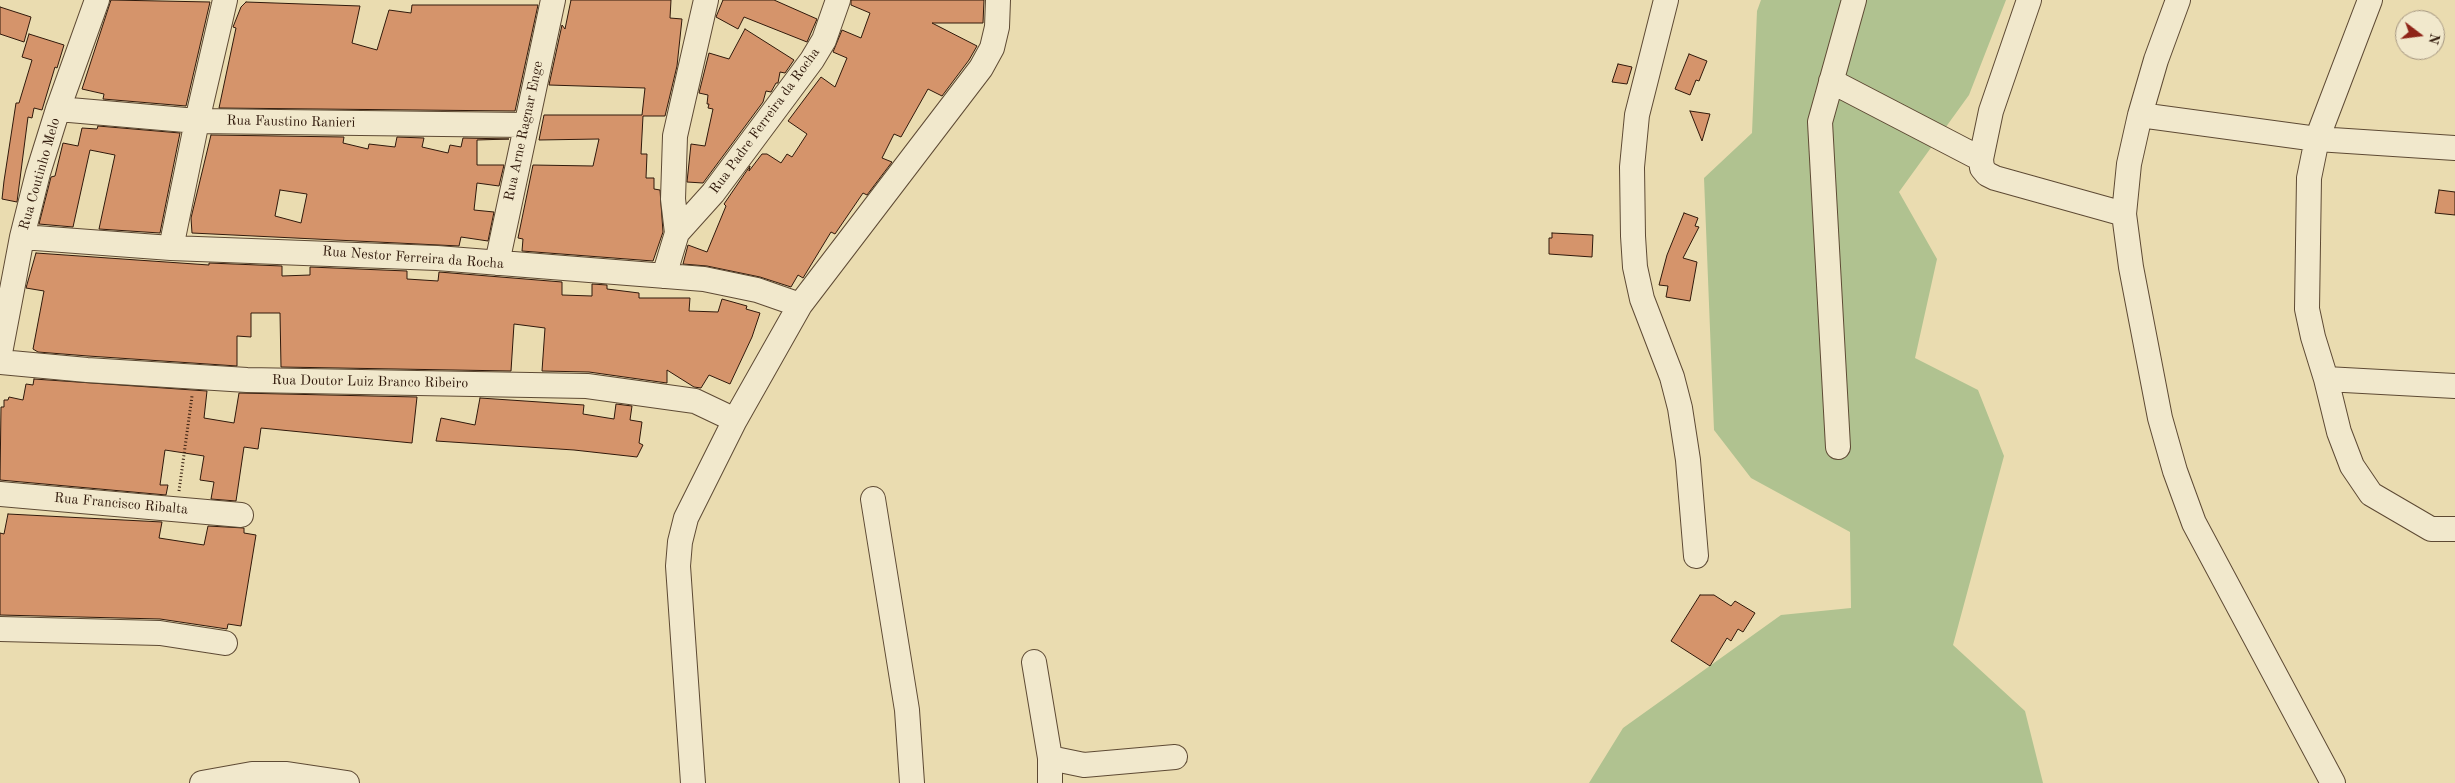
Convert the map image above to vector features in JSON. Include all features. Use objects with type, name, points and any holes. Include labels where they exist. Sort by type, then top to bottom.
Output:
[{"type":"street","name":"Rua Coutinho Melo","points":[[0,352],[22,238],[38,173],[58,109],[97,0]]},
{"type":"street","points":[[171,248],[196,121],[225,0]]},
{"type":"street","name":"Rua Arne Ragnar Enge","points":[[497,263],[553,0]]},
{"type":"street","name":"Rua Padre Ferreira da Rocha","points":[[664,276],[677,233],[673,199],[675,136],[706,0]]},
{"type":"street","name":"Rua Padre Ferreira da Rocha","points":[[677,233],[713,193],[812,60],[824,40],[838,0]]},
{"type":"street","points":[[693,783],[679,591],[680,542],[686,518],[735,420],[800,305],[981,68],[992,48],[997,26],[998,0]]},
{"type":"street","points":[[1666,0],[1637,114],[1632,167],[1633,236],[1635,267],[1642,299],[1672,377],[1680,408],[1688,460],[1696,556]]},
{"type":"street","points":[[1838,448],[1820,122],[1854,0]]},
{"type":"street","points":[[2029,0],[1991,111],[1981,159],[1982,168],[1987,174],[1995,178],[2124,214]]},
{"type":"street","points":[[2178,0],[2156,60],[2140,116],[2129,164],[2124,214],[2131,267],[2160,418],[2175,471],[2194,523],[2333,783]]},
{"type":"street","points":[[2370,0],[2316,139],[2309,178],[2307,213],[2308,309],[2339,432],[2352,466],[2371,494],[2431,529],[2455,529]]},
{"type":"street","points":[[1831,81],[1981,159]]},
{"type":"street","name":"Rua Faustino Ranieri","points":[[58,109],[196,121],[525,125]]},
{"type":"street","points":[[2140,116],[2316,139],[2455,148]]},
{"type":"street","name":"Rua Nestor Ferreira da Rocha","points":[[22,238],[171,248],[348,253],[704,279],[757,290],[800,305]]},
{"type":"street","name":"Rua Doutor Luiz Branco Ribeiro","points":[[0,362],[194,378],[587,386],[695,401],[735,420]]},
{"type":"street","points":[[2326,379],[2455,386]]},
{"type":"street","name":"Rua Francisco Ribalta","points":[[0,494],[241,515]]},
{"type":"street","points":[[873,499],[907,710],[912,783]]},
{"type":"street","points":[[0,629],[160,633],[225,643]]},
{"type":"street","points":[[1034,662],[1050,758],[1050,783]]},
{"type":"street","points":[[1050,758],[1084,765],[1175,757]]},
{"type":"street","points":[[202,783],[252,774],[287,774],[347,783]]},
{"type":"path","points":[[177,509],[194,378]]},
{"type":"green space","points":[[1761,0],[2006,0],[1969,95],[1899,192],[1937,259],[1915,358],[1978,390],[2004,456],[1953,645],[2025,711],[2043,783],[1589,783],[1623,728],[1781,615],[1851,608],[1850,532],[1751,478],[1714,430],[1704,178],[1752,133],[1757,11]]},
{"type":"building","points":[[111,0],[210,2],[186,106],[103,99],[104,94],[82,89]]},
{"type":"building","points":[[571,0],[671,0],[670,18],[682,19],[677,66],[665,116],[643,116],[641,154],[647,154],[646,178],[654,178],[654,189],[660,190],[663,232],[653,261],[522,251],[523,239],[518,238],[533,165],[593,166],[599,139],[539,140],[544,115],[642,115],[645,88],[549,85],[562,25],[565,29]]},
{"type":"building","points":[[723,0],[774,0],[817,19],[807,42],[744,17],[738,29],[716,17]]},
{"type":"building","points":[[851,0],[984,0],[983,23],[932,23],[977,46],[942,96],[928,89],[901,137],[894,134],[882,158],[892,162],[867,195],[863,193],[835,234],[831,232],[803,278],[798,275],[791,287],[760,277],[707,266],[683,264],[688,245],[707,252],[726,206],[724,204],[750,166],[749,171],[762,154],[767,154],[781,163],[787,154],[792,157],[807,134],[788,121],[821,77],[835,87],[847,58],[833,52],[842,30],[861,38],[870,13],[851,5]]},
{"type":"building","points":[[246,2],[360,6],[352,43],[377,50],[389,10],[411,13],[412,5],[538,5],[515,111],[219,108],[236,28],[233,27],[241,7]]},
{"type":"building","points":[[0,7],[31,17],[24,42],[0,34]]},
{"type":"building","points":[[745,29],[794,60],[785,73],[780,72],[778,83],[776,83],[771,92],[766,91],[763,102],[703,183],[687,182],[691,144],[705,146],[713,109],[708,108],[708,95],[699,93],[709,53],[729,59]]},
{"type":"building","points":[[29,34],[64,45],[42,110],[34,108],[32,118],[28,117],[17,202],[2,199],[16,103],[19,103],[32,60],[22,57]]},
{"type":"building","points":[[1689,54],[1707,61],[1699,81],[1696,80],[1690,95],[1675,89]]},
{"type":"building","points":[[1618,64],[1632,67],[1627,84],[1612,82]]},
{"type":"building","points":[[1690,111],[1710,114],[1702,141]]},
{"type":"building","points":[[98,126],[180,133],[160,233],[99,229],[115,155],[90,150],[73,227],[39,224],[51,177],[55,176],[63,143],[78,146],[82,128],[97,129]]},
{"type":"building","points":[[211,135],[344,137],[343,143],[368,149],[369,144],[395,147],[397,137],[424,138],[422,147],[448,153],[450,145],[461,147],[463,138],[509,139],[477,140],[477,165],[504,165],[499,186],[477,183],[474,210],[494,212],[488,241],[461,237],[459,246],[192,233],[191,218]],"holes":[[[280,190],[307,194],[301,223],[275,216]]]},
{"type":"building","points":[[2439,190],[2455,192],[2455,215],[2435,213]]},
{"type":"building","points":[[1684,213],[1698,218],[1695,226],[1699,227],[1683,258],[1697,262],[1690,301],[1666,297],[1668,286],[1659,285],[1667,255]]},
{"type":"building","points":[[1552,233],[1593,235],[1592,257],[1549,254],[1549,238],[1552,238]]},
{"type":"building","points":[[36,253],[209,265],[209,263],[282,266],[282,276],[310,275],[310,267],[407,271],[407,279],[438,281],[439,272],[562,282],[562,295],[592,296],[592,284],[607,285],[607,289],[639,293],[639,298],[690,298],[689,311],[718,312],[722,299],[747,306],[746,309],[760,313],[752,337],[730,384],[709,375],[701,388],[694,387],[667,370],[667,383],[589,372],[542,371],[545,328],[514,324],[511,371],[281,367],[280,313],[251,313],[251,337],[237,336],[237,366],[38,352],[33,349],[44,291],[26,288]]},
{"type":"building","points":[[34,379],[207,391],[204,418],[234,423],[239,393],[417,397],[412,443],[261,428],[258,449],[244,447],[236,501],[211,499],[214,482],[200,480],[204,456],[165,450],[160,485],[168,485],[166,495],[0,480],[1,407],[4,407],[4,400],[8,400],[9,397],[23,400],[26,384],[33,385]]},
{"type":"building","points":[[480,398],[584,405],[583,414],[614,419],[616,404],[632,406],[630,420],[642,422],[639,443],[643,445],[637,457],[574,450],[436,441],[441,418],[475,425]]},
{"type":"building","points":[[8,514],[162,522],[159,538],[204,545],[208,526],[244,528],[244,533],[256,535],[241,626],[228,624],[227,629],[160,619],[0,615],[0,533],[4,534]]},
{"type":"building","points":[[1700,595],[1714,595],[1731,606],[1735,601],[1755,613],[1743,632],[1738,629],[1731,641],[1727,638],[1710,666],[1671,641]]}]
